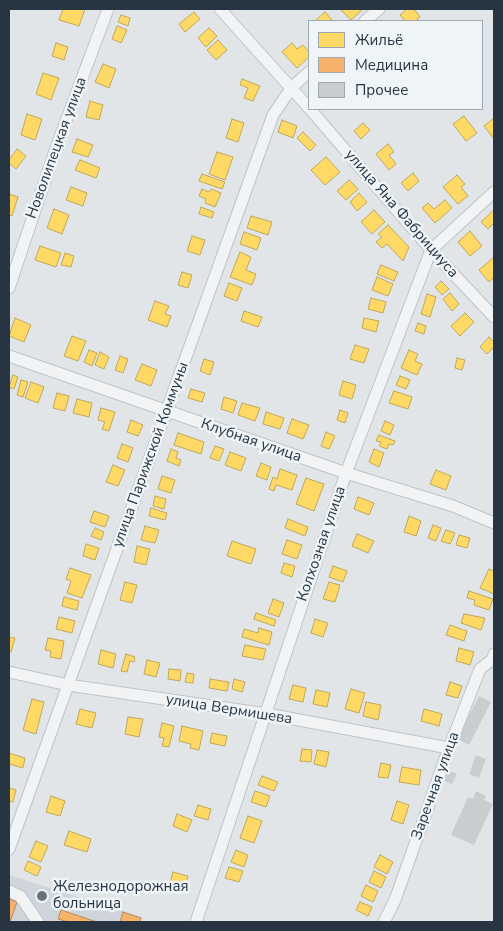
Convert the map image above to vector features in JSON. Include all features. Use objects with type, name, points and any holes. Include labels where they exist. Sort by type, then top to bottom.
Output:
[{"type":"street","name":"Новолипецкая улица","points":[[9,288],[56,148],[108,9]]},
{"type":"street","name":"улица Яна Фабрициуса","points":[[220,9],[308,106]]},
{"type":"street","points":[[366,20],[379,9]]},
{"type":"street","name":"улица Парижской Коммуны","points":[[9,849],[273,115],[292,87],[308,73]]},
{"type":"street","name":"улица Яна Фабрициуса","points":[[312,110],[431,250],[494,317]]},
{"type":"street","name":"Колхозная улица","points":[[196,922],[346,473],[431,250],[494,192]]},
{"type":"street","name":"Клубная улица","points":[[9,356],[346,473],[453,506],[494,523]]},
{"type":"street","name":"Заречная улица","points":[[384,922],[395,900],[449,748],[480,669],[493,659],[494,654]]},
{"type":"street","name":"улица Вермишева","points":[[9,672],[68,685],[267,714],[449,748]]},
{"type":"street","points":[[9,891],[20,896],[38,922]]},
{"type":"shaded area","name":"Железнодорожная больница","points":[[9,875],[142,917],[141,922],[9,922]]},
{"type":"building: Жильё","points":[[63,9],[85,9],[79,26],[59,20]]},
{"type":"building: Жильё","points":[[340,9],[363,9],[351,20]]},
{"type":"building: Жильё","points":[[407,9],[414,9],[420,17],[418,20],[404,20],[400,15]]},
{"type":"building: Жильё","points":[[194,12],[200,19],[185,32],[179,24]]},
{"type":"building: Жильё","points":[[325,12],[332,20],[316,20]]},
{"type":"building: Жильё","points":[[121,15],[130,18],[128,26],[118,22]]},
{"type":"building: Жильё","points":[[117,26],[127,30],[121,43],[112,39]]},
{"type":"building: Жильё","points":[[209,28],[217,36],[206,47],[198,38]]},
{"type":"building: Жильё","points":[[218,40],[227,50],[216,60],[207,50]]},
{"type":"building: Жильё","points":[[56,43],[68,47],[64,60],[52,56]]},
{"type":"building: Жильё","points":[[292,43],[297,49],[303,45],[308,51],[308,58],[297,68],[282,52]]},
{"type":"building: Жильё","points":[[103,64],[116,69],[109,88],[95,82]]},
{"type":"building: Жильё","points":[[43,73],[59,78],[51,100],[36,94]]},
{"type":"building: Жильё","points":[[242,79],[260,86],[253,101],[244,98],[248,88],[240,85]]},
{"type":"building: Жильё","points":[[90,101],[103,105],[99,120],[86,117]]},
{"type":"building: Жильё","points":[[27,114],[42,119],[35,140],[21,135]]},
{"type":"building: Жильё","points":[[464,116],[477,133],[466,141],[453,124]]},
{"type":"building: Жильё","points":[[494,118],[494,139],[484,126]]},
{"type":"building: Жильё","points":[[232,119],[244,123],[238,142],[226,138]]},
{"type":"building: Жильё","points":[[282,120],[297,126],[293,138],[278,132]]},
{"type":"building: Жильё","points":[[363,123],[370,130],[361,139],[354,131]]},
{"type":"building: Жильё","points":[[303,132],[316,145],[310,151],[297,138]]},
{"type":"building: Жильё","points":[[77,139],[93,145],[88,157],[72,152]]},
{"type":"building: Жильё","points":[[388,144],[394,152],[389,155],[396,164],[389,170],[376,154]]},
{"type":"building: Жильё","points":[[17,149],[26,156],[16,169],[9,163],[9,160]]},
{"type":"building: Жильё","points":[[217,152],[233,157],[225,180],[209,174]]},
{"type":"building: Жильё","points":[[326,157],[340,172],[325,185],[311,170]]},
{"type":"building: Жильё","points":[[80,160],[100,168],[96,178],[75,170]]},
{"type":"building: Жильё","points":[[413,173],[419,181],[408,191],[401,183]]},
{"type":"building: Жильё","points":[[202,174],[225,182],[222,189],[199,181]]},
{"type":"building: Жильё","points":[[457,175],[465,184],[461,187],[468,196],[458,204],[443,187]]},
{"type":"building: Жильё","points":[[349,180],[358,189],[346,200],[337,191]]},
{"type":"building: Жильё","points":[[71,187],[87,193],[83,206],[66,200]]},
{"type":"building: Жильё","points":[[202,189],[209,192],[211,189],[221,193],[215,207],[205,203],[206,199],[199,196]]},
{"type":"building: Жильё","points":[[359,193],[367,202],[357,211],[350,202]]},
{"type":"building: Жильё","points":[[9,194],[18,197],[12,216],[9,215]]},
{"type":"building: Жильё","points":[[445,200],[452,208],[435,223],[422,208],[428,203],[434,209]]},
{"type":"building: Жильё","points":[[201,207],[214,212],[212,218],[199,214]]},
{"type":"building: Жильё","points":[[54,209],[69,215],[62,234],[47,228]]},
{"type":"building: Жильё","points":[[374,210],[385,222],[372,234],[361,222]]},
{"type":"building: Жильё","points":[[494,210],[494,223],[488,229],[481,222]]},
{"type":"building: Жильё","points":[[251,216],[272,222],[268,235],[247,228]]},
{"type":"building: Жильё","points":[[388,225],[409,247],[403,261],[387,244],[382,248],[376,242],[382,237],[378,234]]},
{"type":"building: Жильё","points":[[470,231],[482,246],[470,256],[458,242]]},
{"type":"building: Жильё","points":[[244,232],[261,238],[257,250],[240,244]]},
{"type":"building: Жильё","points":[[192,236],[205,240],[200,255],[187,251]]},
{"type":"building: Жильё","points":[[40,246],[61,253],[56,267],[35,260]]},
{"type":"building: Жильё","points":[[240,252],[251,257],[246,270],[256,274],[252,285],[230,277]]},
{"type":"building: Жильё","points":[[65,253],[74,256],[71,267],[61,265]]},
{"type":"building: Жильё","points":[[494,257],[494,277],[489,282],[479,270]]},
{"type":"building: Жильё","points":[[381,265],[398,272],[394,281],[377,274]]},
{"type":"building: Жильё","points":[[182,272],[192,275],[188,288],[178,285]]},
{"type":"building: Жильё","points":[[377,277],[393,284],[388,296],[372,290]]},
{"type":"building: Жильё","points":[[441,281],[449,289],[442,295],[435,287]]},
{"type":"building: Жильё","points":[[229,283],[242,288],[237,301],[224,296]]},
{"type":"building: Жильё","points":[[450,293],[459,304],[452,311],[443,299]]},
{"type":"building: Жильё","points":[[427,294],[436,297],[430,317],[421,314]]},
{"type":"building: Жильё","points":[[371,298],[386,302],[383,313],[368,309]]},
{"type":"building: Жильё","points":[[155,301],[169,306],[165,314],[171,316],[167,327],[148,320]]},
{"type":"building: Жильё","points":[[244,311],[262,317],[258,327],[241,321]]},
{"type":"building: Жильё","points":[[465,313],[474,322],[460,336],[451,326]]},
{"type":"building: Жильё","points":[[15,318],[31,325],[24,342],[9,336]]},
{"type":"building: Жильё","points":[[364,318],[379,321],[376,332],[362,328]]},
{"type":"building: Жильё","points":[[418,323],[426,326],[424,334],[415,331]]},
{"type":"building: Жильё","points":[[72,336],[86,341],[78,361],[64,356]]},
{"type":"building: Жильё","points":[[489,337],[494,342],[494,347],[487,354],[480,347]]},
{"type":"building: Жильё","points":[[355,345],[369,349],[364,363],[350,359]]},
{"type":"building: Жильё","points":[[89,350],[97,353],[92,366],[84,362]]},
{"type":"building: Жильё","points":[[409,350],[418,354],[415,361],[422,364],[417,375],[401,368]]},
{"type":"building: Жильё","points":[[100,352],[109,357],[104,369],[95,365]]},
{"type":"building: Жильё","points":[[120,356],[128,359],[123,373],[115,370]]},
{"type":"building: Жильё","points":[[457,358],[465,360],[462,370],[455,368]]},
{"type":"building: Жильё","points":[[204,359],[214,362],[210,375],[200,371]]},
{"type":"building: Жильё","points":[[142,364],[157,370],[151,386],[135,380]]},
{"type":"building: Жильё","points":[[13,375],[18,377],[14,389],[9,387]]},
{"type":"building: Жильё","points":[[400,376],[410,380],[406,389],[396,385]]},
{"type":"building: Жильё","points":[[21,380],[28,382],[23,397],[17,395]]},
{"type":"building: Жильё","points":[[343,381],[356,385],[352,399],[339,395]]},
{"type":"building: Жильё","points":[[31,382],[44,387],[38,403],[25,398]]},
{"type":"building: Жильё","points":[[191,389],[205,393],[202,402],[188,398]]},
{"type":"building: Жильё","points":[[394,391],[412,397],[408,409],[389,403]]},
{"type":"building: Жильё","points":[[57,393],[69,396],[65,411],[53,408]]},
{"type":"building: Жильё","points":[[224,397],[237,401],[233,413],[221,409]]},
{"type":"building: Жильё","points":[[77,399],[92,403],[89,417],[73,413]]},
{"type":"building: Жильё","points":[[242,403],[260,408],[255,421],[238,415]]},
{"type":"building: Жильё","points":[[101,408],[115,412],[109,431],[102,429],[105,422],[98,420]]},
{"type":"building: Жильё","points":[[340,410],[348,413],[345,423],[337,420]]},
{"type":"building: Жильё","points":[[266,412],[284,418],[280,429],[263,424]]},
{"type":"building: Жильё","points":[[292,419],[309,425],[303,439],[287,433]]},
{"type":"building: Жильё","points":[[131,420],[143,425],[138,436],[127,432]]},
{"type":"building: Жильё","points":[[385,421],[394,425],[390,435],[381,431]]},
{"type":"building: Жильё","points":[[326,432],[335,436],[329,449],[321,446]]},
{"type":"building: Жильё","points":[[178,433],[204,442],[201,454],[174,445]]},
{"type":"building: Жильё","points":[[379,435],[395,441],[393,445],[389,444],[387,449],[379,446],[381,442],[376,441]]},
{"type":"building: Жильё","points":[[122,444],[133,448],[128,462],[117,458]]},
{"type":"building: Жильё","points":[[215,446],[224,449],[219,461],[210,458]]},
{"type":"building: Жильё","points":[[171,449],[178,452],[176,458],[181,460],[179,466],[167,461]]},
{"type":"building: Жильё","points":[[374,449],[384,453],[379,467],[369,462]]},
{"type":"building: Жильё","points":[[230,452],[246,458],[241,471],[225,465]]},
{"type":"building: Жильё","points":[[261,463],[271,467],[267,480],[256,476]]},
{"type":"building: Жильё","points":[[113,465],[125,470],[118,486],[106,482]]},
{"type":"building: Жильё","points":[[280,469],[297,475],[292,490],[276,485],[274,491],[269,489],[273,477],[277,479]]},
{"type":"building: Жильё","points":[[436,470],[451,476],[446,490],[430,484]]},
{"type":"building: Жильё","points":[[162,476],[175,480],[171,493],[158,489]]},
{"type":"building: Жильё","points":[[306,478],[324,484],[314,511],[296,504]]},
{"type":"building: Жильё","points":[[155,496],[166,499],[164,509],[153,506]]},
{"type":"building: Жильё","points":[[358,497],[374,503],[369,515],[354,509]]},
{"type":"building: Жильё","points":[[151,508],[167,513],[165,520],[149,516]]},
{"type":"building: Жильё","points":[[94,511],[109,516],[105,527],[90,522]]},
{"type":"building: Жильё","points":[[409,516],[421,521],[416,536],[404,532]]},
{"type":"building: Жильё","points":[[288,519],[308,527],[305,536],[285,528]]},
{"type":"building: Жильё","points":[[433,525],[441,528],[436,541],[428,538]]},
{"type":"building: Жильё","points":[[145,526],[159,530],[155,543],[141,540]]},
{"type":"building: Жильё","points":[[95,528],[104,532],[101,540],[91,536]]},
{"type":"building: Жильё","points":[[446,530],[455,533],[450,544],[441,541]]},
{"type":"building: Жильё","points":[[357,534],[374,541],[368,553],[352,546]]},
{"type":"building: Жильё","points":[[459,535],[470,538],[467,548],[456,545]]},
{"type":"building: Жильё","points":[[287,540],[302,545],[297,559],[282,554]]},
{"type":"building: Жильё","points":[[232,541],[256,549],[251,564],[227,556]]},
{"type":"building: Жильё","points":[[86,544],[99,548],[95,560],[83,556]]},
{"type":"building: Жильё","points":[[137,546],[150,549],[146,565],[134,562]]},
{"type":"building: Жильё","points":[[284,563],[295,566],[292,577],[281,573]]},
{"type":"building: Жильё","points":[[333,566],[347,571],[343,582],[329,577]]},
{"type":"building: Жильё","points":[[70,568],[91,575],[82,598],[67,593],[71,581],[66,579]]},
{"type":"building: Жильё","points":[[489,569],[494,571],[494,594],[480,588]]},
{"type":"building: Жильё","points":[[125,582],[137,585],[132,603],[120,600]]},
{"type":"building: Жильё","points":[[329,582],[340,585],[335,602],[323,599]]},
{"type":"building: Жильё","points":[[469,591],[493,599],[489,610],[474,605],[475,600],[467,598]]},
{"type":"building: Жильё","points":[[64,597],[79,601],[77,610],[62,606]]},
{"type":"building: Жильё","points":[[273,599],[284,603],[279,617],[268,613]]},
{"type":"building: Жильё","points":[[256,613],[276,620],[274,626],[254,619]]},
{"type":"building: Жильё","points":[[464,614],[485,618],[481,630],[461,623]]},
{"type":"building: Жильё","points":[[59,617],[75,621],[72,633],[56,629]]},
{"type":"building: Жильё","points":[[315,619],[328,623],[323,637],[311,633]]},
{"type":"building: Жильё","points":[[450,625],[467,631],[464,641],[446,635]]},
{"type":"building: Жильё","points":[[259,628],[272,632],[269,645],[242,637],[244,629],[258,633]]},
{"type":"building: Жильё","points":[[9,637],[15,638],[11,652],[9,652]]},
{"type":"building: Жильё","points":[[48,638],[64,641],[61,659],[50,657],[51,651],[45,650]]},
{"type":"building: Жильё","points":[[245,645],[266,649],[263,660],[242,656]]},
{"type":"building: Жильё","points":[[459,648],[474,652],[470,665],[456,661]]},
{"type":"building: Жильё","points":[[101,650],[116,654],[113,668],[98,664]]},
{"type":"building: Жильё","points":[[126,654],[135,657],[134,662],[130,661],[127,672],[121,671]]},
{"type":"building: Жильё","points":[[147,660],[160,663],[156,677],[144,674]]},
{"type":"building: Жильё","points":[[169,669],[181,670],[180,681],[168,679]]},
{"type":"building: Жильё","points":[[187,673],[194,674],[193,683],[185,682]]},
{"type":"building: Жильё","points":[[210,679],[229,682],[227,691],[209,688]]},
{"type":"building: Жильё","points":[[234,679],[245,682],[242,692],[232,689]]},
{"type":"building: Жильё","points":[[450,682],[462,686],[458,698],[446,695]]},
{"type":"building: Жильё","points":[[293,685],[306,688],[303,702],[289,699]]},
{"type":"building: Жильё","points":[[351,689],[365,693],[359,713],[345,709]]},
{"type":"building: Жильё","points":[[316,690],[330,693],[327,707],[313,704]]},
{"type":"building: Жильё","points":[[32,699],[44,702],[36,734],[23,730]]},
{"type":"building: Жильё","points":[[366,702],[381,705],[378,720],[363,716]]},
{"type":"building: Жильё","points":[[80,709],[96,713],[92,728],[76,724]]},
{"type":"building: Жильё","points":[[424,709],[442,714],[439,726],[421,721]]},
{"type":"building: Жильё","points":[[128,717],[143,719],[139,737],[125,734]]},
{"type":"building: Жильё","points":[[162,723],[174,726],[169,747],[162,746],[164,738],[159,737]]},
{"type":"building: Жильё","points":[[182,726],[203,731],[199,750],[190,748],[191,744],[179,741]]},
{"type":"building: Жильё","points":[[212,733],[227,736],[225,746],[210,743]]},
{"type":"building: Жильё","points":[[302,749],[312,750],[311,762],[300,761]]},
{"type":"building: Жильё","points":[[317,750],[329,752],[326,767],[314,764]]},
{"type":"building: Жильё","points":[[9,753],[25,758],[23,768],[9,764]]},
{"type":"building: Жильё","points":[[381,763],[391,765],[388,778],[378,777]]},
{"type":"building: Жильё","points":[[402,767],[421,770],[419,785],[399,782]]},
{"type":"building: Жильё","points":[[262,776],[278,782],[274,791],[258,785]]},
{"type":"building: Жильё","points":[[9,788],[16,790],[13,802],[9,801]]},
{"type":"building: Жильё","points":[[255,791],[270,796],[266,807],[251,802]]},
{"type":"building: Жильё","points":[[51,796],[65,801],[60,816],[46,812]]},
{"type":"building: Жильё","points":[[397,801],[409,805],[403,824],[391,820]]},
{"type":"building: Жильё","points":[[198,805],[211,809],[208,820],[194,816]]},
{"type":"building: Жильё","points":[[177,814],[192,820],[187,832],[173,826]]},
{"type":"building: Жильё","points":[[248,816],[262,821],[254,843],[240,838]]},
{"type":"building: Жильё","points":[[69,831],[91,839],[87,852],[64,845]]},
{"type":"building: Жильё","points":[[36,841],[48,846],[41,862],[29,857]]},
{"type":"building: Жильё","points":[[236,850],[248,855],[244,867],[231,862]]},
{"type":"building: Жильё","points":[[380,855],[393,862],[387,874],[374,867]]},
{"type":"building: Жильё","points":[[28,861],[41,867],[37,876],[24,870]]},
{"type":"building: Жильё","points":[[229,867],[243,871],[239,882],[225,878]]},
{"type":"building: Жильё","points":[[374,871],[386,877],[381,888],[369,882]]},
{"type":"building: Жильё","points":[[173,872],[188,876],[185,887],[170,883]]},
{"type":"building: Жильё","points":[[366,885],[378,891],[373,902],[361,896]]},
{"type":"building: Жильё","points":[[360,902],[372,907],[368,916],[356,910]]},
{"type":"building: Медицина","points":[[9,899],[17,902],[10,922],[9,922]]},
{"type":"building: Медицина","points":[[61,910],[97,922],[68,922],[58,919]]},
{"type":"building: Медицина","points":[[123,912],[141,918],[140,922],[120,922]]},
{"type":"building: Прочее","points":[[479,696],[491,702],[469,745],[457,739]]},
{"type":"building: Прочее","points":[[476,755],[486,759],[479,778],[469,774]]},
{"type":"building: Прочее","points":[[447,770],[457,774],[452,784],[442,780]]},
{"type":"building: Прочее","points":[[476,791],[486,796],[484,800],[493,804],[474,845],[451,835],[468,797],[473,799]]},
{"type":"place","name":"Железнодорожная больница","points":[[42,896]]}]
